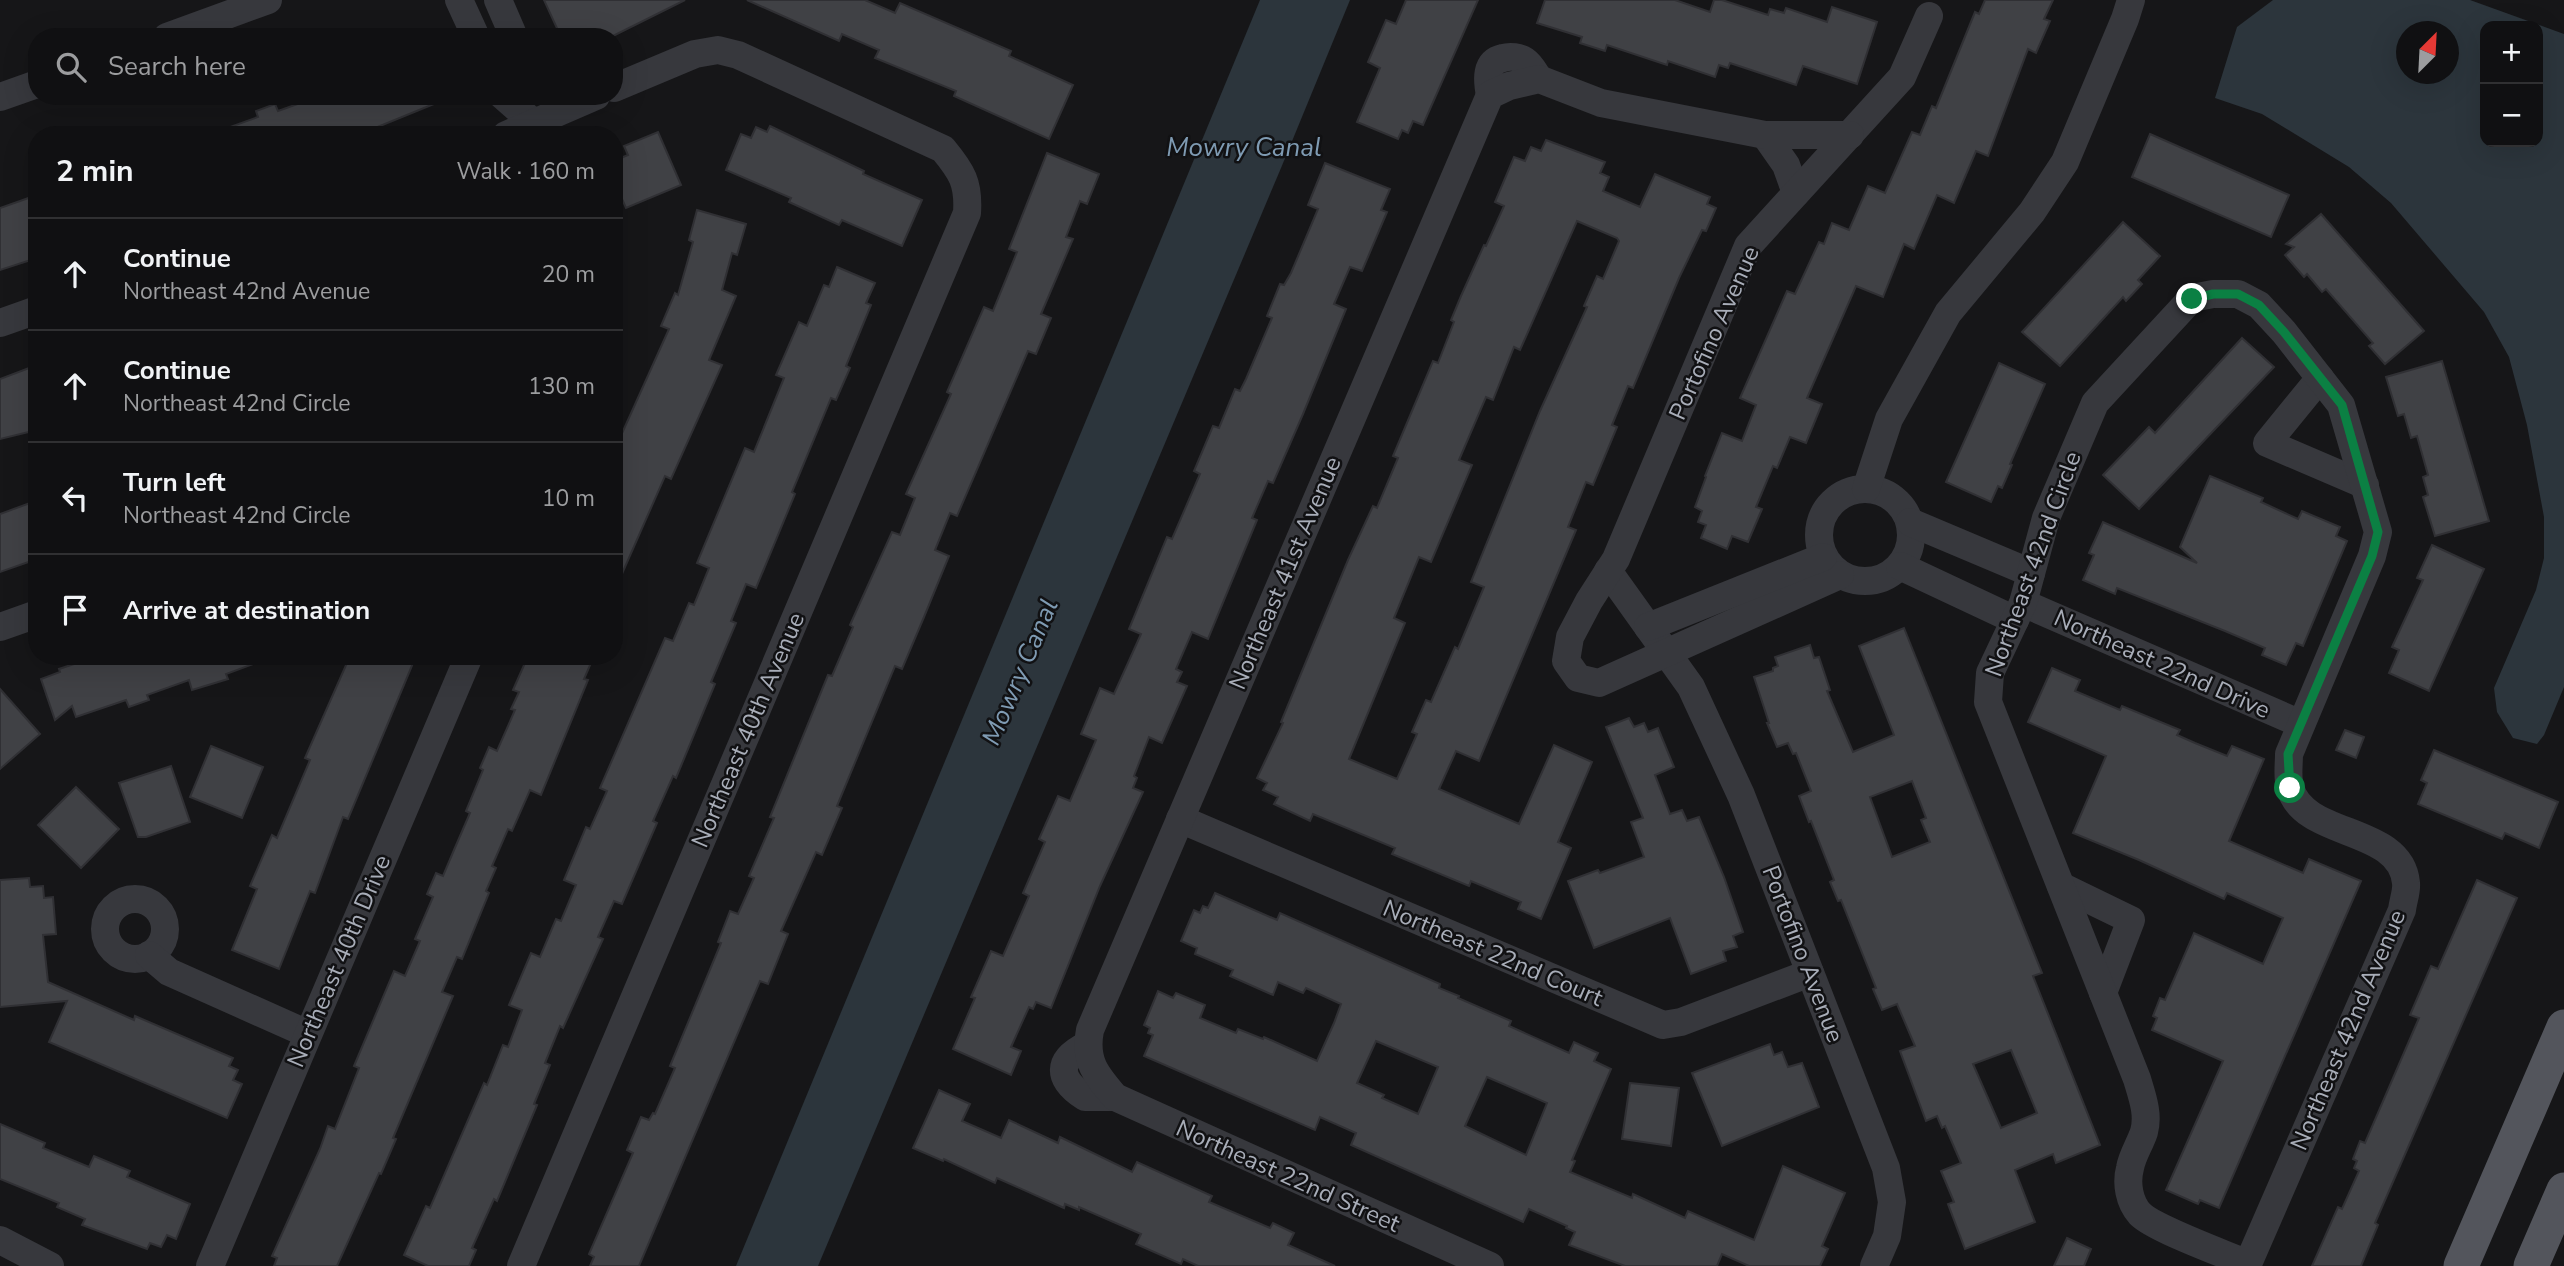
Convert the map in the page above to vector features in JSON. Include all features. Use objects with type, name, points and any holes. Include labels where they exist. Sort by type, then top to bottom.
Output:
[{"type":"main road","points":[[2461,1266],[2564,1027]]},
{"type":"main road","points":[[2532,1266],[2564,1190]]},
{"type":"street","points":[[192,28],[268,0]]},
{"type":"street","points":[[459,0],[472,28]]},
{"type":"street","points":[[498,0],[510,28]]},
{"type":"street","points":[[1866,489],[1889,419],[1948,313],[2032,212],[2065,162],[2131,0]]},
{"type":"street","name":"Portofino Avenue","points":[[1667,653],[1599,683],[1578,678],[1566,661],[1570,637],[1621,546],[1748,246],[1902,77],[1929,16]]},
{"type":"street","name":"Northeast 40th Avenue","points":[[521,1266],[967,213],[968,192],[961,171],[943,149],[738,55],[718,50],[695,54],[623,84]]},
{"type":"street","name":"Northeast 41st Avenue","points":[[1087,1045],[1090,1030],[1180,819],[1499,90],[1539,79],[1601,103],[1765,135]]},
{"type":"street","points":[[0,97],[28,87]]},
{"type":"street","points":[[516,105],[536,118],[571,105]]},
{"type":"street","points":[[1765,135],[1850,135]]},
{"type":"street","points":[[1765,135],[1786,165],[1796,193]]},
{"type":"street","name":"Northeast 42nd Circle","points":[[2248,1265],[2152,1222],[2142,1216],[2133,1204],[2129,1185],[2130,1167],[2145,1129],[2146,1109],[2137,1079],[1988,702],[1990,673],[2019,612],[2046,518],[2095,403],[2192,299],[2213,294],[2238,294],[2259,305],[2342,405],[2378,532],[2372,556],[2301,724]]},
{"type":"street","points":[[0,323],[28,313]]},
{"type":"street","points":[[2320,377],[2267,443],[2365,485]]},
{"type":"street","points":[[1852,490],[1881,491],[1893,498],[1910,522],[1912,537],[1908,553],[1890,575],[1878,580],[1852,580],[1832,566],[1818,544],[1821,516],[1839,496],[1852,490]]},
{"type":"street","points":[[1910,522],[2031,573]]},
{"type":"street","points":[[1648,627],[1832,566]]},
{"type":"street","points":[[1667,653],[1832,566]]},
{"type":"street","name":"Northeast 22nd Drive","points":[[1900,566],[2301,724]]},
{"type":"street","name":"Portofino Avenue","points":[[1608,571],[1691,687],[1741,795],[1886,1168],[1892,1202],[1886,1236],[1874,1266]]},
{"type":"street","points":[[0,627],[28,617]]},
{"type":"street","name":"Northeast 40th Drive","points":[[210,1266],[465,665]]},
{"type":"street","name":"Northeast 42nd Avenue","points":[[2248,1265],[2402,909],[2406,882],[2398,860],[2379,844],[2332,826],[2304,810],[2290,788],[2288,754],[2301,724]]},
{"type":"street","name":"Northeast 22nd Court","points":[[1180,819],[1663,1025],[1681,1022],[1810,972]]},
{"type":"street","points":[[2061,886],[2131,920],[2103,993]]},
{"type":"street","points":[[149,955],[169,972],[308,1034]]},
{"type":"street","points":[[1087,1045],[1073,1052],[1066,1060],[1063,1072],[1068,1082],[1085,1097],[1115,1097]]},
{"type":"street","name":"Northeast 22nd Street","points":[[1087,1045],[1094,1073],[1115,1097],[1490,1266]]},
{"type":"street","points":[[0,1240],[50,1266]]},
{"type":"water","name":"Mowry Canal","points":[[1260,0],[1350,0],[818,1266],[736,1266]]},
{"type":"water","points":[[2273,0],[2470,0],[2528,21],[2480,21],[2480,147],[2543,147],[2543,26],[2564,34],[2564,687],[2544,735],[2537,744],[2513,738],[2497,712],[2494,688],[2536,590],[2544,558],[2544,517],[2527,425],[2509,357],[2484,312],[2391,203],[2349,167],[2262,114],[2215,98],[2237,27]]},
{"type":"building","points":[[544,0],[685,0],[623,31],[623,28],[557,28]]},
{"type":"building","points":[[747,0],[865,0],[895,13],[900,3],[1011,51],[1009,56],[1073,85],[1049,139],[954,96],[956,91],[875,58],[879,50],[842,34],[839,41]]},
{"type":"building","points":[[1406,0],[1478,0],[1423,125],[1413,121],[1408,133],[1402,130],[1398,139],[1357,122],[1380,68],[1368,62],[1386,20],[1396,24]]},
{"type":"building","points":[[1545,0],[1675,0],[1710,12],[1714,0],[1722,0],[1768,15],[1770,9],[1784,13],[1786,8],[1827,22],[1832,7],[1877,22],[1857,84],[1803,66],[1796,85],[1730,63],[1728,68],[1719,65],[1715,77],[1668,61],[1667,65],[1607,45],[1605,51],[1580,43],[1582,37],[1537,23]]},
{"type":"building","points":[[1985,0],[2053,0],[2044,19],[2050,21],[2036,53],[2028,49],[1988,156],[1976,151],[1954,203],[1937,195],[1914,249],[1904,244],[1883,297],[1856,286],[1807,398],[1822,404],[1806,443],[1790,437],[1777,468],[1773,466],[1756,507],[1762,509],[1748,542],[1732,536],[1727,549],[1701,538],[1706,525],[1698,522],[1702,511],[1695,507],[1705,476],[1722,433],[1742,441],[1756,405],[1740,398],[1787,291],[1795,294],[1819,242],[1824,244],[1832,223],[1849,230],[1868,186],[1885,193],[1912,132],[1920,135],[1932,106],[1936,108],[1975,12],[1979,14]]},
{"type":"building","points":[[272,105],[275,105],[278,111],[295,105],[431,105],[380,126],[233,126],[258,117],[256,111]]},
{"type":"building","points":[[770,126],[864,171],[863,174],[922,200],[902,246],[842,220],[839,225],[789,202],[791,198],[726,170],[741,134],[751,138],[756,127],[767,132]]},
{"type":"building","points":[[658,132],[681,185],[626,208],[623,201],[623,157],[628,155],[624,146]]},
{"type":"building","points":[[2150,134],[2289,195],[2271,237],[2132,177]]},
{"type":"building","points":[[1546,140],[1605,162],[1600,173],[1609,177],[1603,191],[1640,207],[1655,174],[1710,197],[1707,204],[1716,208],[1679,278],[1633,388],[1628,386],[1612,425],[1617,427],[1593,485],[1586,482],[1568,527],[1576,530],[1479,761],[1456,751],[1439,789],[1519,824],[1554,745],[1592,762],[1558,842],[1571,848],[1541,919],[1518,909],[1521,902],[1471,881],[1469,886],[1392,854],[1395,848],[1313,814],[1310,821],[1274,804],[1278,797],[1263,790],[1267,783],[1257,778],[1283,723],[1281,722],[1348,560],[1373,506],[1377,508],[1398,458],[1393,456],[1433,361],[1438,363],[1461,296],[1504,206],[1495,202],[1514,157],[1525,161],[1531,147],[1541,151]],"holes":[[[1577,221],[1619,241],[1603,279],[1597,276],[1584,306],[1587,307],[1540,411],[1471,582],[1484,587],[1458,649],[1455,647],[1431,702],[1426,700],[1412,732],[1417,734],[1397,779],[1349,759],[1405,623],[1394,618],[1419,557],[1431,562],[1472,465],[1459,460],[1486,397],[1493,400],[1514,347],[1520,350]]]},
{"type":"building","points":[[1047,153],[1099,174],[1087,204],[1080,201],[1066,237],[1073,239],[1041,314],[1051,318],[1036,354],[1028,351],[957,516],[950,513],[935,550],[949,556],[924,617],[902,669],[895,666],[837,806],[842,808],[822,855],[816,852],[781,931],[788,934],[768,984],[760,981],[639,1266],[590,1266],[594,1257],[589,1254],[633,1153],[627,1150],[641,1117],[649,1120],[653,1113],[655,1114],[675,1068],[670,1066],[721,943],[718,942],[730,911],[738,914],[754,878],[749,876],[774,818],[770,817],[828,675],[832,676],[853,627],[850,625],[892,532],[900,535],[915,498],[906,494],[951,394],[947,392],[984,307],[993,311],[1017,252],[1009,249]]},
{"type":"building","points":[[1325,163],[1390,189],[1381,210],[1387,212],[1362,271],[1350,267],[1334,304],[1346,309],[1303,414],[1273,483],[1268,481],[1252,518],[1257,520],[1208,639],[1192,632],[1176,669],[1182,672],[1177,682],[1187,686],[1162,743],[1149,737],[1134,776],[1137,778],[1133,788],[1143,792],[1100,886],[1051,1008],[1036,1002],[1033,1009],[1029,1007],[1011,1047],[1021,1051],[1011,1075],[953,1049],[991,951],[1003,956],[1029,896],[1023,893],[1045,842],[1039,839],[1058,796],[1070,801],[1096,740],[1081,734],[1100,688],[1114,694],[1141,634],[1129,629],[1167,537],[1172,539],[1200,474],[1194,471],[1213,426],[1219,428],[1235,389],[1240,391],[1246,379],[1272,318],[1267,316],[1280,284],[1284,285],[1291,273],[1318,209],[1308,205]]},
{"type":"building","points":[[28,198],[28,261],[0,270],[0,208]]},
{"type":"building","points":[[697,210],[746,224],[737,255],[732,253],[722,290],[736,296],[709,360],[722,365],[671,479],[665,476],[623,572],[623,431],[669,329],[661,326],[675,293],[678,295],[693,242],[689,240]]},
{"type":"building","points":[[2321,214],[2424,331],[2385,364],[2369,346],[2373,343],[2326,289],[2322,292],[2307,274],[2304,277],[2285,255],[2294,247],[2286,244]]},
{"type":"building","points":[[2123,222],[2160,256],[2138,280],[2142,284],[2126,301],[2123,297],[2060,366],[2022,332]]},
{"type":"building","points":[[837,267],[875,283],[866,303],[871,305],[846,366],[850,368],[836,400],[831,398],[756,588],[746,584],[731,621],[736,623],[711,682],[715,684],[676,778],[673,776],[653,821],[657,823],[622,904],[614,901],[598,937],[603,939],[563,1028],[560,1026],[545,1063],[550,1065],[534,1104],[537,1105],[497,1201],[494,1199],[472,1248],[476,1250],[469,1266],[428,1266],[404,1255],[426,1206],[430,1208],[503,1045],[508,1047],[522,1010],[509,1005],[531,953],[540,957],[556,919],[561,921],[576,885],[564,880],[586,827],[590,829],[607,791],[600,788],[665,638],[673,641],[689,603],[694,605],[709,568],[697,563],[745,448],[754,452],[784,378],[776,375],[799,322],[807,326],[824,285],[829,287]]},
{"type":"building","points":[[2242,338],[2274,367],[2139,509],[2103,475],[2149,427],[2155,433]]},
{"type":"building","points":[[2442,361],[2489,521],[2435,536],[2423,497],[2428,495],[2423,477],[2428,475],[2417,436],[2411,438],[2404,414],[2398,416],[2386,377]]},
{"type":"building","points":[[1999,363],[2045,384],[2002,488],[1998,486],[1991,502],[1946,482]]},
{"type":"building","points":[[28,368],[28,432],[0,439],[0,379]]},
{"type":"building","points":[[2210,476],[2263,498],[2261,502],[2298,519],[2302,511],[2340,527],[2336,536],[2347,541],[2303,646],[2296,643],[2286,665],[2262,655],[2265,648],[2225,631],[2117,588],[2115,594],[2083,580],[2094,555],[2089,553],[2103,522],[2197,563],[2180,547]]},
{"type":"building","points":[[28,504],[28,562],[0,572],[0,514]]},
{"type":"building","points":[[2432,545],[2484,569],[2429,691],[2389,673],[2399,650],[2392,647],[2423,580],[2417,578]]},
{"type":"building","points":[[1904,628],[2042,973],[2033,976],[2100,1145],[2056,1163],[2053,1154],[2015,1170],[2035,1222],[1965,1249],[1948,1204],[1954,1202],[1941,1171],[1961,1163],[1945,1126],[1942,1128],[1937,1116],[1926,1121],[1900,1051],[1915,1046],[1897,1004],[1882,1010],[1873,989],[1876,988],[1841,900],[1838,901],[1830,882],[1834,880],[1799,796],[1811,791],[1796,753],[1793,754],[1788,743],[1777,747],[1754,677],[1773,671],[1773,668],[1778,666],[1775,657],[1810,645],[1814,658],[1819,657],[1830,690],[1827,691],[1853,752],[1894,735],[1859,646]],"holes":[[[1912,781],[1926,818],[1921,820],[1930,842],[1892,857],[1870,797]],[[2011,1050],[2037,1113],[2001,1128],[1973,1064]]]},
{"type":"building","points":[[71,665],[251,665],[226,674],[228,679],[192,690],[189,680],[147,695],[149,700],[129,707],[126,700],[76,717],[72,706],[55,720],[41,679],[60,672],[59,669]]},
{"type":"building","points":[[346,665],[412,665],[348,819],[343,817],[315,893],[310,891],[279,969],[232,950],[257,889],[250,886],[272,835],[277,838],[310,760],[305,758]]},
{"type":"building","points":[[524,665],[590,665],[584,679],[588,680],[541,795],[530,790],[512,831],[508,829],[492,866],[496,868],[486,891],[489,893],[462,959],[457,957],[442,992],[453,996],[393,1138],[396,1139],[381,1174],[379,1173],[337,1266],[274,1266],[277,1258],[272,1256],[328,1126],[335,1129],[359,1068],[354,1066],[394,971],[405,976],[420,941],[415,939],[433,897],[427,894],[436,873],[443,876],[470,813],[466,811],[483,770],[480,768],[489,747],[497,751],[515,710],[511,709],[519,692],[513,690]]},
{"type":"building","points":[[2052,668],[2080,680],[2075,691],[2120,710],[2122,706],[2180,730],[2177,735],[2195,743],[2227,756],[2232,746],[2264,759],[2229,841],[2303,873],[2309,859],[2361,881],[2219,1208],[2200,1200],[2198,1204],[2166,1190],[2223,1061],[2152,1030],[2157,1018],[2153,1016],[2160,998],[2165,1000],[2194,933],[2263,964],[2283,918],[2227,893],[2224,899],[2073,833],[2106,756],[2028,722]]},
{"type":"building","points":[[0,689],[40,734],[0,769]]},
{"type":"building","points":[[1629,718],[1634,727],[1644,723],[1648,732],[1658,728],[1674,767],[1655,775],[1670,814],[1682,810],[1687,821],[1699,817],[1743,932],[1733,936],[1737,947],[1723,951],[1726,961],[1691,974],[1670,918],[1594,948],[1568,881],[1644,857],[1631,822],[1643,818],[1606,727]]},
{"type":"building","points":[[2345,730],[2364,737],[2356,758],[2336,750]]},
{"type":"building","points":[[211,746],[263,767],[242,818],[190,797]]},
{"type":"building","points":[[2434,750],[2558,802],[2539,848],[2505,833],[2502,839],[2418,804],[2427,783],[2421,780]]},
{"type":"building","points":[[171,766],[190,822],[146,837],[138,837],[119,783]]},
{"type":"building","points":[[76,787],[119,829],[81,868],[38,825]]},
{"type":"building","points":[[29,878],[30,887],[43,886],[44,898],[53,897],[56,934],[43,935],[48,982],[134,1020],[135,1016],[233,1058],[229,1066],[238,1070],[233,1080],[242,1084],[227,1118],[49,1042],[67,1001],[0,1007],[0,880]]},
{"type":"building","points":[[2477,880],[2517,898],[2375,1223],[2378,1225],[2361,1266],[2312,1266],[2338,1207],[2342,1209],[2359,1171],[2354,1168],[2357,1161],[2353,1159],[2360,1141],[2365,1143],[2419,1018],[2410,1015],[2431,966],[2438,969]]},
{"type":"building","points":[[1215,893],[1277,920],[1280,913],[1440,984],[1439,988],[1459,996],[1458,998],[1511,1021],[1509,1026],[1569,1053],[1574,1042],[1598,1053],[1594,1061],[1611,1069],[1572,1160],[1575,1161],[1570,1172],[1632,1198],[1633,1194],[1685,1218],[1688,1211],[1754,1240],[1783,1166],[1845,1193],[1822,1246],[1828,1249],[1820,1266],[1749,1266],[1722,1254],[1717,1266],[1625,1266],[1569,1245],[1575,1232],[1529,1209],[1523,1222],[1351,1145],[1356,1133],[1320,1117],[1315,1130],[1144,1056],[1153,1035],[1148,1033],[1150,1028],[1144,1025],[1158,991],[1173,998],[1176,993],[1205,1005],[1200,1018],[1236,1033],[1238,1029],[1263,1039],[1264,1037],[1317,1061],[1334,1023],[1341,1004],[1306,988],[1303,993],[1278,982],[1273,995],[1230,976],[1233,970],[1195,954],[1197,948],[1181,941],[1194,910],[1200,913],[1203,906],[1208,908]],"holes":[[[1376,1041],[1438,1067],[1418,1114],[1357,1083]],[[1487,1077],[1547,1103],[1526,1155],[1465,1126]]]},
{"type":"building","points":[[1770,1044],[1774,1055],[1782,1052],[1788,1067],[1802,1063],[1819,1107],[1722,1146],[1692,1073]]},
{"type":"building","points":[[1630,1083],[1679,1088],[1671,1146],[1622,1139]]},
{"type":"building","points":[[939,1090],[970,1104],[962,1121],[1001,1138],[1009,1120],[1058,1143],[1060,1137],[1132,1172],[1137,1162],[1212,1196],[1209,1202],[1270,1228],[1273,1223],[1294,1233],[1288,1245],[1335,1266],[1198,1266],[1183,1259],[1181,1264],[1136,1244],[1141,1234],[1079,1207],[1079,1210],[1065,1204],[1064,1208],[997,1178],[995,1183],[913,1148]]},
{"type":"building","points":[[0,1124],[45,1143],[43,1148],[89,1167],[94,1156],[130,1171],[127,1177],[190,1204],[176,1239],[167,1235],[161,1247],[150,1243],[147,1249],[82,1225],[85,1219],[57,1207],[59,1203],[0,1179]]},
{"type":"building","points":[[2067,1238],[2091,1249],[2084,1266],[2054,1266]]},
{"type":"route","points":[[2192,299],[2213,294],[2238,294],[2259,305],[2284,332],[2342,405],[2378,532],[2372,556],[2288,754],[2290,788]]}]
